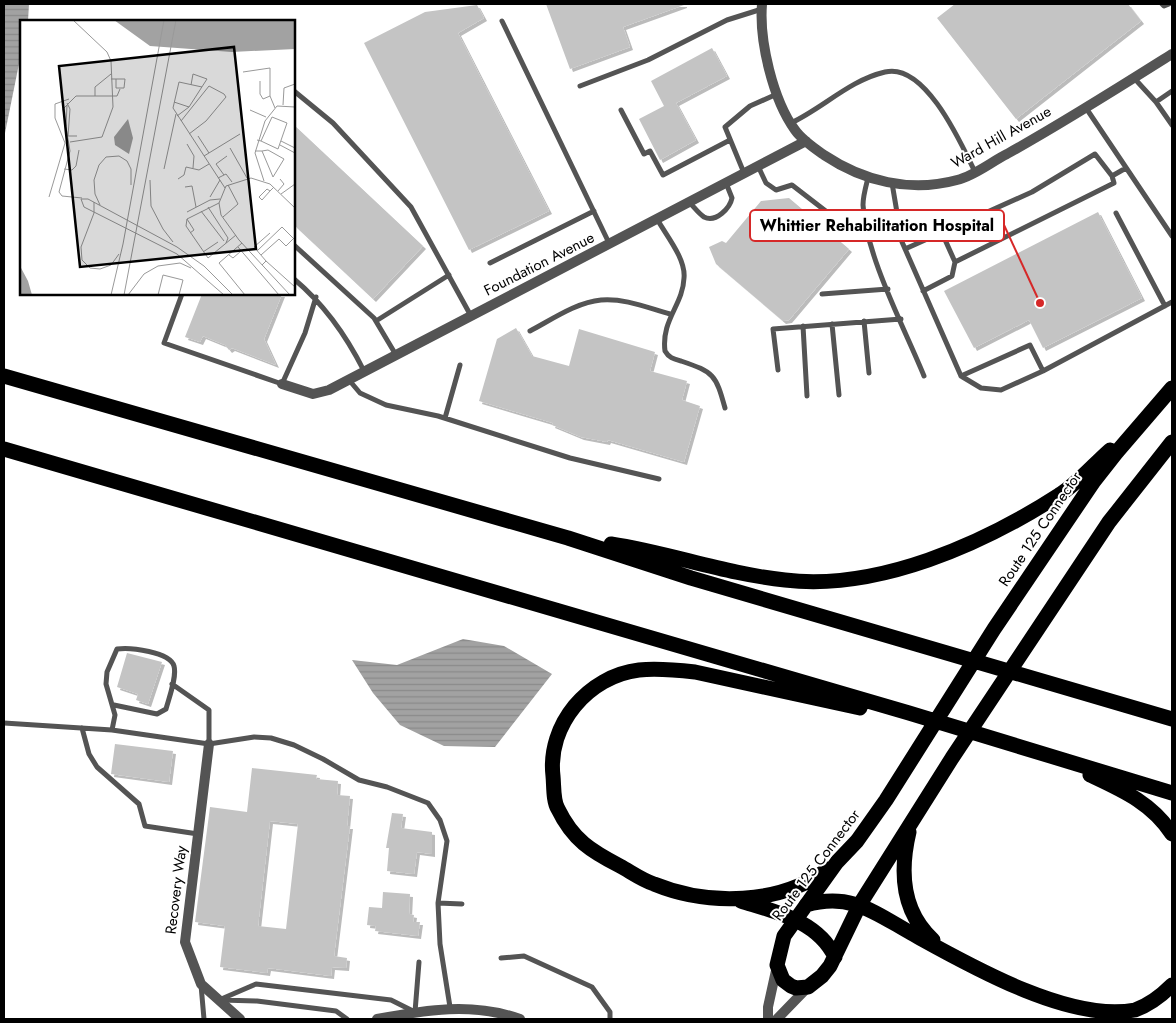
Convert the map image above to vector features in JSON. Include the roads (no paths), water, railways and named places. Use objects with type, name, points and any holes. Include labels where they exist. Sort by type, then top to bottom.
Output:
[{"type":"highway","points":[[4,376],[568,538],[692,578],[1172,719]]},
{"type":"highway","name":"Route 125 Connector","points":[[777,965],[784,936],[837,862],[857,841],[994,629],[1094,481],[1172,388]]},
{"type":"highway","points":[[568,538],[640,549],[677,559],[786,580],[832,580],[868,576],[928,560],[1008,525],[1060,494],[1143,422]]},
{"type":"highway","points":[[777,965],[783,980],[796,988],[808,987],[822,976],[834,957],[860,904],[952,758],[1109,522],[1172,442]]},
{"type":"highway","points":[[4,449],[1066,759],[1172,792]]},
{"type":"highway","points":[[834,957],[820,936],[796,920],[735,899],[683,892],[654,884],[580,842],[556,808],[551,761],[557,734],[571,708],[592,688],[619,675],[638,670],[670,669],[696,672],[858,708],[909,713]]},
{"type":"highway","points":[[1066,759],[1088,774],[1128,792],[1148,806],[1172,834]]},
{"type":"highway","points":[[911,824],[905,849],[903,882],[908,902],[915,918],[925,933],[949,954]]},
{"type":"highway","points":[[735,899],[786,890],[806,882],[837,862]]},
{"type":"highway","points":[[806,905],[817,902],[860,904],[1017,992],[1057,1007],[1091,1015],[1121,1014],[1134,1011],[1156,999],[1172,985]]},
{"type":"street","name":"Ward Hill Avenue","points":[[762,6],[763,39],[778,93],[795,131],[831,160],[868,178],[917,186],[958,180],[975,172],[1172,54]]},
{"type":"street","name":"Foundation Avenue","points":[[282,384],[313,394],[329,390],[806,141]]},
{"type":"street","name":"Recovery Way","points":[[209,744],[185,942],[201,984],[240,1019]]},
{"type":"street","points":[[768,1019],[768,1007],[777,965]]},
{"type":"street","points":[[778,1019],[808,987]]},
{"type":"street","points":[[377,1019],[399,1017],[415,1012],[450,1007],[497,1012],[520,1019]]},
{"type":"lane","points":[[1162,4],[1164,6],[1169,4]]},
{"type":"lane","points":[[580,86],[648,60],[727,20],[762,6]]},
{"type":"lane","points":[[502,21],[610,244]]},
{"type":"lane","points":[[791,123],[869,78],[887,71],[908,76],[926,88],[963,147],[975,172]]},
{"type":"lane","points":[[1134,78],[1156,102],[1172,125]]},
{"type":"lane","points":[[295,91],[333,124],[411,206],[471,316]]},
{"type":"lane","points":[[1156,102],[1172,91]]},
{"type":"lane","points":[[744,174],[726,127],[750,106],[778,93]]},
{"type":"lane","points":[[1085,107],[1172,236]]},
{"type":"lane","points":[[621,110],[644,154],[650,151],[663,175],[730,140]]},
{"type":"lane","points":[[905,249],[1032,192],[1095,154],[1112,176],[1114,183],[956,262]]},
{"type":"lane","points":[[758,166],[766,183],[776,190],[792,185],[849,229]]},
{"type":"lane","points":[[1112,176],[1126,168]]},
{"type":"lane","points":[[868,178],[863,204],[868,234],[888,289],[924,376]]},
{"type":"lane","points":[[690,202],[702,216],[707,218],[719,215],[728,208],[732,198],[726,183]]},
{"type":"lane","points":[[892,183],[896,215],[905,249],[923,291],[961,376],[981,388],[1002,390],[1043,371],[1172,302]]},
{"type":"lane","points":[[490,263],[594,211]]},
{"type":"lane","points":[[1116,213],[1165,306]]},
{"type":"lane","points":[[657,219],[682,264],[684,277],[681,292],[665,328],[664,351],[669,357],[706,369],[718,383],[726,408]]},
{"type":"lane","points":[[923,291],[952,276],[956,262],[942,232]]},
{"type":"lane","points":[[295,246],[376,320],[396,355]]},
{"type":"lane","points":[[376,320],[448,275]]},
{"type":"lane","points":[[295,280],[316,297],[347,338],[364,372]]},
{"type":"lane","points":[[822,294],[888,289]]},
{"type":"lane","points":[[182,295],[164,344],[282,384],[305,332],[316,297]]},
{"type":"lane","points":[[530,331],[587,303],[602,300],[625,301],[670,314]]},
{"type":"lane","points":[[778,370],[773,329],[901,319]]},
{"type":"lane","points":[[864,321],[869,373]]},
{"type":"lane","points":[[832,324],[839,395]]},
{"type":"lane","points":[[802,326],[807,396]]},
{"type":"lane","points":[[961,376],[1030,345],[1043,371]]},
{"type":"lane","points":[[445,418],[460,365]]},
{"type":"lane","points":[[349,379],[360,393],[386,404],[445,418],[570,458],[659,479]]},
{"type":"lane","points":[[112,730],[115,715],[114,705],[106,684],[107,672],[117,649],[127,648],[156,654],[171,660],[175,668],[166,709],[157,714],[114,705]]},
{"type":"lane","points":[[172,684],[209,710],[209,744]]},
{"type":"lane","points":[[4,723],[112,730],[209,744],[254,737],[271,738],[316,756],[359,780],[387,787],[428,803],[440,820],[446,841],[438,903],[440,944],[450,1007]]},
{"type":"lane","points":[[82,728],[89,754],[97,767],[139,804],[145,826],[198,834]]},
{"type":"lane","points":[[438,903],[462,904]]},
{"type":"lane","points":[[501,958],[524,956],[592,987],[610,1012],[610,1019]]},
{"type":"lane","points":[[219,1000],[256,984],[391,1000],[415,1012],[419,962]]},
{"type":"lane","points":[[201,984],[204,1019]]},
{"type":"lane","points":[[219,1000],[257,1001],[336,1010],[348,1019]]},
{"type":"place","name":"Whittier Rehabilitation Hospital","points":[[1040,303]]}]
